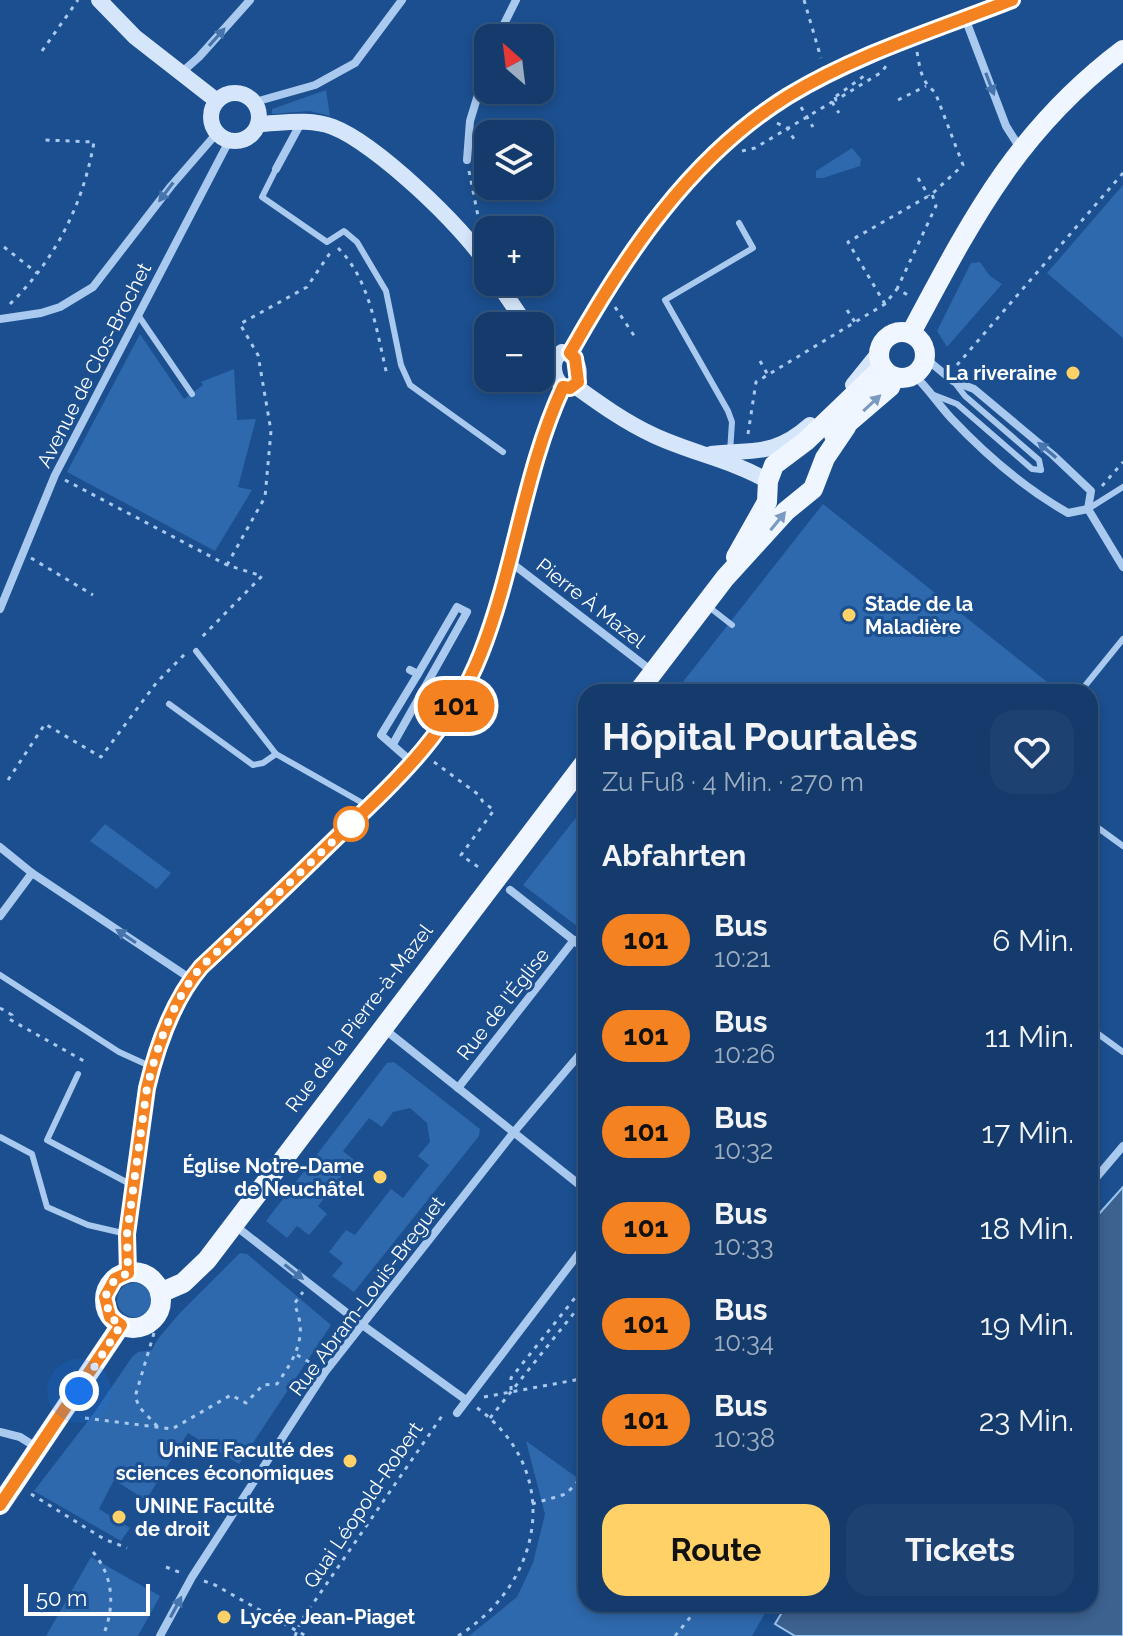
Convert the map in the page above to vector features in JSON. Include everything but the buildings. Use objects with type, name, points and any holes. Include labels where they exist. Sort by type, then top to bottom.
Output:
[{"type":"main road","points":[[911,333],[981,206],[1020,148],[1075,89],[1123,50]]},
{"type":"main road","points":[[725,578],[767,502],[768,481],[774,465],[795,450],[820,428],[899,366],[923,345],[911,333],[891,333],[882,342],[899,366]]},
{"type":"main road","points":[[768,481],[774,489],[783,493],[796,490],[803,484],[811,459],[822,444],[890,387],[899,366]]},
{"type":"main road","points":[[644,684],[725,578],[786,511],[813,489],[825,458],[846,427]]},
{"type":"main road","name":"Rue de la Pierre-à-Mazel","points":[[160,1293],[195,1274],[578,771]]},
{"type":"main road","points":[[128,1273],[144,1275],[151,1279],[160,1293],[159,1311],[147,1324],[130,1328],[110,1317],[105,1297],[115,1279],[128,1273]]},
{"type":"main road","points":[[0,1505],[121,1325]]},
{"type":"street","points":[[99,0],[135,37],[217,101]]},
{"type":"street","points":[[181,73],[250,0]]},
{"type":"street","points":[[255,102],[315,85],[355,63],[402,0]]},
{"type":"street","points":[[504,24],[516,0]]},
{"type":"street","points":[[768,481],[711,454],[651,434],[558,382],[562,356],[665,208],[720,146],[789,96],[821,78],[1012,0]]},
{"type":"street","points":[[965,18],[1006,126],[1020,148]]},
{"type":"street","points":[[0,319],[60,307],[93,287],[180,174],[223,137],[246,139],[253,135],[260,117],[255,102],[238,93],[226,95],[217,101],[211,120],[223,137]]},
{"type":"street","points":[[467,160],[470,121],[475,104]]},
{"type":"street","points":[[259,124],[302,121],[331,126],[368,146],[397,169],[474,247]]},
{"type":"street","points":[[276,169],[302,121]]},
{"type":"street","name":"Avenue de Clos-Brochet","points":[[0,609],[55,475],[138,315],[223,137]]},
{"type":"street","points":[[554,351],[562,356]]},
{"type":"street","points":[[711,454],[779,446],[800,433],[865,374],[899,366],[974,389],[1078,477],[1091,491],[1088,509],[1123,567]]},
{"type":"street","points":[[899,366],[934,395],[949,416],[1005,466],[1056,506],[1068,513],[1088,509]]},
{"type":"street","points":[[128,1273],[127,1234],[152,1067],[181,994],[191,979],[413,763],[450,715],[470,678],[488,632],[533,472],[569,386]]},
{"type":"street","points":[[820,428],[844,394]]},
{"type":"street","name":"Pierre À Mazel","points":[[509,560],[653,672]]},
{"type":"street","points":[[393,744],[467,612],[457,607],[414,672],[381,735],[413,763]]},
{"type":"street","points":[[0,847],[32,873],[191,979]]},
{"type":"street","points":[[0,916],[32,873]]},
{"type":"street","points":[[510,890],[578,943]]},
{"type":"street","name":"Rue de l'Église","points":[[458,1088],[574,940]]},
{"type":"street","points":[[382,1027],[578,1184]]},
{"type":"street","name":"Rue Abram-Louis-Breguet","points":[[160,1636],[192,1577],[325,1372],[514,1132],[578,1056]]},
{"type":"street","points":[[1098,1176],[1123,1146]]},
{"type":"street","points":[[232,1224],[466,1400]]},
{"type":"street","points":[[457,1413],[578,1254]]},
{"type":"street","points":[[0,1432],[20,1437],[39,1449]]},
{"type":"lane","points":[[276,169],[262,197],[327,242],[344,231],[357,242],[386,291],[401,365],[410,385],[503,452]]},
{"type":"lane","points":[[739,223],[753,248],[665,300],[728,411],[744,450]]},
{"type":"lane","points":[[138,315],[192,394]]},
{"type":"lane","points":[[934,395],[957,404],[1032,469],[1041,470],[1039,460],[965,396],[953,381]]},
{"type":"lane","points":[[1088,509],[1123,487]]},
{"type":"lane","points":[[705,604],[732,625]]},
{"type":"lane","points":[[1086,684],[1123,639]]},
{"type":"lane","points":[[196,651],[276,754],[369,807]]},
{"type":"lane","points":[[169,704],[253,765],[263,763],[276,754]]},
{"type":"lane","points":[[1098,828],[1123,846]]},
{"type":"lane","points":[[0,975],[119,1052],[152,1067]]},
{"type":"lane","points":[[1098,1034],[1123,1052]]},
{"type":"lane","points":[[78,1074],[47,1140],[133,1185]]},
{"type":"lane","points":[[0,1137],[32,1154],[47,1207],[88,1225],[127,1234]]},
{"type":"path","points":[[42,51],[78,0]]},
{"type":"path","points":[[804,0],[821,60]]},
{"type":"path","points":[[885,304],[848,242],[930,195],[963,165],[935,92],[926,86],[917,52]]},
{"type":"path","points":[[835,97],[836,100],[882,72],[890,62]]},
{"type":"path","points":[[739,151],[755,148],[832,102],[869,71]]},
{"type":"path","points":[[898,100],[926,86]]},
{"type":"path","points":[[824,106],[828,93]]},
{"type":"path","points":[[832,102],[839,113]]},
{"type":"path","points":[[801,107],[813,127]]},
{"type":"path","points":[[777,123],[787,128],[794,139]]},
{"type":"path","points":[[7,307],[48,262],[73,216],[89,173],[94,142],[44,140]]},
{"type":"path","points":[[467,160],[479,221],[471,243]]},
{"type":"path","points":[[957,365],[1123,173]]},
{"type":"path","points":[[744,450],[756,382],[885,304],[897,289],[936,206],[918,178]]},
{"type":"path","points":[[227,565],[265,497],[271,431],[258,355],[240,324],[307,287],[344,231]]},
{"type":"path","points":[[335,245],[349,259],[363,287],[387,375]]},
{"type":"path","points":[[4,247],[37,273]]},
{"type":"path","points":[[897,289],[908,295]]},
{"type":"path","points":[[615,307],[637,340]]},
{"type":"path","points":[[847,310],[855,322]]},
{"type":"path","points":[[760,361],[768,375]]},
{"type":"path","points":[[55,475],[227,565],[262,576],[213,627]]},
{"type":"path","points":[[21,552],[93,595]]},
{"type":"path","points":[[8,780],[45,724],[101,757],[157,682]]},
{"type":"path","points":[[431,759],[494,810],[461,855],[481,869]]},
{"type":"path","points":[[0,1008],[12,1015],[9,1019],[84,1061],[78,1074]]},
{"type":"path","points":[[85,1418],[172,1429],[231,1395],[246,1403],[263,1385],[277,1384],[297,1355],[301,1317],[294,1304],[303,1292]]},
{"type":"path","points":[[511,1393],[511,1378],[578,1294]]},
{"type":"path","points":[[490,1418],[578,1308]]},
{"type":"path","points":[[154,1333],[135,1397],[140,1408],[158,1427]]},
{"type":"path","points":[[297,1355],[311,1363]]},
{"type":"path","points":[[466,1400],[578,1380]]},
{"type":"path","points":[[458,1636],[476,1625],[502,1599],[518,1575],[529,1548],[532,1504],[525,1470],[515,1449],[490,1418],[466,1400]]},
{"type":"path","name":"Quai Léopold-Robert","points":[[295,1636],[296,1629],[432,1428],[449,1406],[466,1400]]},
{"type":"path","points":[[532,1504],[566,1494],[578,1481]]},
{"type":"path","points":[[31,1494],[104,1539],[127,1548]]},
{"type":"path","points":[[93,1552],[105,1568],[110,1583],[112,1603],[103,1636]]},
{"type":"path","points":[[166,1567],[215,1585],[306,1636]]},
{"type":"path","points":[[675,1636],[694,1612]]},
{"type":"shaded area","points":[[326,90],[330,116],[310,111],[272,114],[272,109]]},
{"type":"shaded area","points":[[852,148],[861,159],[860,166],[816,178],[816,171]]},
{"type":"shaded area","points":[[1123,185],[1123,338],[1047,273]]},
{"type":"shaded area","points":[[980,262],[990,276],[1002,284],[947,347],[937,331],[971,263]]},
{"type":"shaded area","points":[[140,334],[184,399],[203,385],[201,382],[234,369],[237,420],[256,419],[238,487],[252,490],[215,551],[67,472]]},
{"type":"shaded area","name":"Stade de la Maladière","points":[[823,504],[1050,684],[681,684]]},
{"type":"shaded area","points":[[578,815],[578,927],[523,885]]},
{"type":"shaded area","points":[[105,824],[171,873],[157,889],[90,841]]},
{"type":"shaded area","points":[[394,1062],[480,1129],[479,1136],[354,1292],[332,1276],[343,1263],[329,1252],[346,1230],[355,1235],[391,1189],[403,1198],[429,1165],[418,1156],[430,1142],[427,1123],[410,1108],[393,1112],[382,1127],[369,1118],[343,1151],[354,1160],[318,1206],[327,1214],[309,1235],[297,1226],[287,1238],[266,1221],[387,1063]]},
{"type":"shaded area","points":[[1123,1187],[1123,1636],[795,1636],[775,1624],[782,1612],[1098,1612],[1098,1215]]},
{"type":"shaded area","points":[[240,1253],[247,1254],[331,1325],[239,1464],[188,1433],[146,1500],[114,1480],[99,1509],[130,1528],[121,1541],[34,1491],[132,1357],[138,1352],[152,1350],[178,1315]]},
{"type":"shaded area","points":[[134,1283],[146,1288],[151,1300],[146,1312],[134,1317],[122,1312],[117,1300],[122,1288]]},
{"type":"shaded area","points":[[526,1441],[578,1478],[578,1612],[766,1612],[752,1636],[469,1636],[517,1597],[533,1563],[545,1514]]},
{"type":"shaded area","points":[[91,1557],[160,1596],[138,1636],[46,1636]]},
{"type":"bus line","name":"101","points":[[0,1505],[121,1325],[110,1317],[105,1297],[110,1284],[128,1273],[127,1234],[147,1088],[152,1067],[181,994],[201,967],[397,781],[428,746],[457,705],[482,652],[556,400],[563,387],[570,388],[578,382],[575,358],[570,353],[609,285],[688,180],[720,146],[772,107],[853,63],[1012,0]]},
{"type":"place","name":"La riveraine","points":[[1073,373]]},
{"type":"place","name":"Stade de la Maladière","points":[[849,615]]},
{"type":"place","name":"Église Notre-Dame de Neuchâtel","points":[[380,1177]]},
{"type":"place","name":"UniNE Faculté des sciences économiques","points":[[350,1461]]},
{"type":"place","name":"UNINE Faculté de droit","points":[[119,1517]]},
{"type":"place","name":"Lycée Jean-Piaget","points":[[224,1617]]},
{"type":"route","points":[[79,1391],[121,1325],[110,1317],[105,1297],[110,1284],[128,1273],[127,1234],[147,1088],[152,1067],[181,994],[201,967],[351,824]]}]
